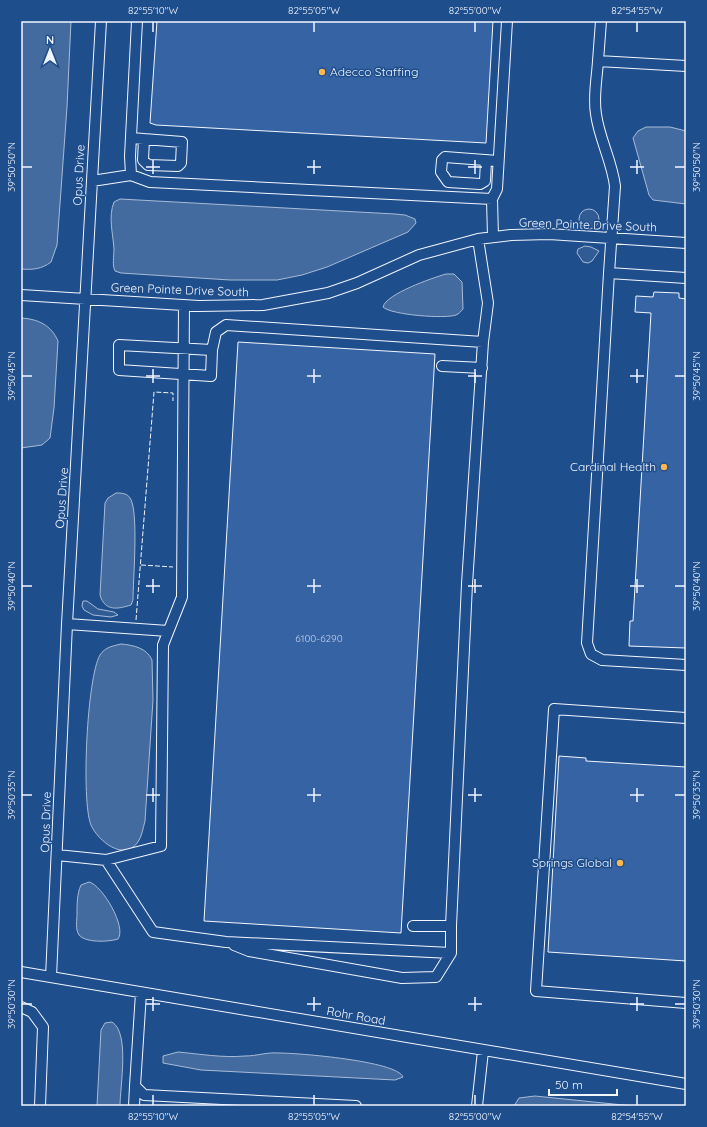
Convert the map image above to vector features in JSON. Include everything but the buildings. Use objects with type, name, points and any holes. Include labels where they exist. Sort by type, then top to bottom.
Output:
[{"type":"street","name":"Opus Drive","points":[[51,977],[67,624],[101,21]]},
{"type":"street","points":[[131,175],[131,138],[137,21]]},
{"type":"street","points":[[493,237],[492,199],[497,189],[507,21]]},
{"type":"street","points":[[601,21],[596,113],[614,173],[615,186],[587,643],[591,654],[602,660],[686,666]]},
{"type":"street","points":[[598,61],[686,66]]},
{"type":"street","points":[[131,138],[144,139]]},
{"type":"street","points":[[486,160],[485,180],[480,184],[448,182],[441,172],[442,160],[445,157],[486,160],[498,161]]},
{"type":"street","points":[[92,181],[131,175],[150,182],[492,199]]},
{"type":"street","name":"Green Pointe Drive South","points":[[21,295],[184,305],[263,306],[328,293],[357,283],[419,255],[478,239],[549,234],[686,242]]},
{"type":"street","points":[[226,942],[249,951],[402,978],[436,977],[451,953],[467,584],[483,342],[488,303],[478,239]]},
{"type":"street","points":[[609,273],[686,278]]},
{"type":"street","points":[[57,855],[106,860],[161,846],[163,645],[182,596],[184,305]]},
{"type":"street","points":[[212,350],[119,345],[119,370],[211,376],[212,350],[216,332],[226,325],[483,342]]},
{"type":"street","points":[[442,366],[482,368]]},
{"type":"street","points":[[67,624],[168,631]]},
{"type":"street","points":[[686,718],[554,709],[536,991],[686,1003]]},
{"type":"street","points":[[106,860],[153,932],[226,942],[451,953]]},
{"type":"street","points":[[413,926],[451,926]]},
{"type":"street","name":"Rohr Road","points":[[21,972],[686,1084]]},
{"type":"street","points":[[134,1106],[141,992]]},
{"type":"street","points":[[21,1007],[32,1012],[44,1027],[40,1106]]},
{"type":"street","points":[[477,1106],[483,1050]]},
{"type":"street","points":[[135,1086],[144,1095],[165,1101],[356,1106]]},
{"type":"shaded area","points":[[21,21],[71,21],[67,107],[57,245],[51,262],[41,268],[29,269],[21,269]]},
{"type":"shaded area","points":[[646,127],[670,127],[686,131],[686,204],[653,200],[649,195],[633,138],[638,131]]},
{"type":"shaded area","points":[[120,199],[395,214],[405,215],[415,219],[416,223],[408,232],[327,267],[302,275],[277,280],[230,280],[121,273],[115,271],[114,266],[111,219],[114,202]]},
{"type":"shaded area","points":[[589,209],[596,212],[599,219],[596,226],[589,229],[582,226],[579,219],[582,212]]},
{"type":"shaded area","points":[[585,246],[599,251],[592,261],[588,263],[583,262],[577,253],[578,249]]},
{"type":"shaded area","points":[[446,274],[454,274],[462,282],[463,309],[457,315],[442,317],[419,316],[388,310],[383,307],[392,297],[401,292]]},
{"type":"shaded area","points":[[21,318],[38,321],[48,327],[58,341],[54,408],[50,438],[42,445],[21,448]]},
{"type":"shaded area","points":[[116,493],[122,493],[129,496],[133,505],[135,530],[133,600],[131,605],[121,608],[109,607],[102,600],[100,595],[105,503],[108,498]]},
{"type":"shaded area","points":[[83,601],[87,601],[98,609],[114,612],[118,615],[111,617],[93,615],[84,610],[82,606]]},
{"type":"shaded area","points":[[121,644],[139,648],[150,656],[152,660],[153,700],[145,821],[138,842],[132,848],[126,850],[119,850],[105,843],[94,831],[88,812],[86,791],[87,739],[95,668],[100,655],[104,650]]},
{"type":"shaded area","points":[[89,882],[100,890],[112,907],[119,925],[120,933],[118,939],[109,941],[92,941],[82,938],[79,935],[76,924],[79,892],[81,885]]},
{"type":"shaded area","points":[[112,1022],[118,1028],[121,1037],[123,1061],[120,1106],[97,1106],[101,1030],[105,1023]]},
{"type":"shaded area","points":[[178,1052],[212,1056],[249,1056],[290,1053],[325,1056],[384,1066],[397,1071],[403,1077],[395,1080],[201,1070],[163,1063],[163,1056]]},
{"type":"shaded area","points":[[535,1096],[633,1106],[514,1106],[519,1098]]},
{"type":"fence","points":[[136,620],[154,392],[173,393],[173,401]]},
{"type":"fence","points":[[141,565],[173,567]]},
{"type":"place","name":"Adecco Staffing","points":[[322,72]]},
{"type":"place","name":"Cardinal Health","points":[[664,467]]},
{"type":"place","name":"Springs Global","points":[[620,863]]}]
